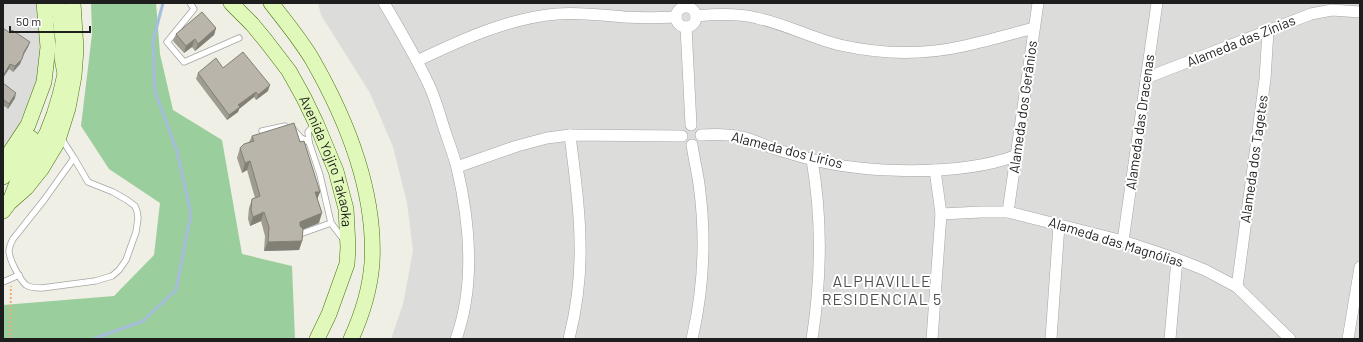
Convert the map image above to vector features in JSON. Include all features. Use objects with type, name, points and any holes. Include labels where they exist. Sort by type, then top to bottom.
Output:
[{"type":"main road","points":[[3,163],[28,125],[44,82],[48,47],[44,3]]},
{"type":"main road","points":[[6,207],[17,183],[38,148],[54,114],[65,74],[62,58],[63,40],[58,3]]},
{"type":"main road","points":[[6,207],[26,188],[42,168],[57,143],[68,108],[74,76],[76,49],[73,3]]},
{"type":"main road","name":"Avenida Yojiro Takaoka","points":[[231,3],[252,24],[288,71],[304,98],[336,171],[346,209],[348,247],[347,264],[329,314],[317,339]]},
{"type":"main road","name":"Avenida Yojiro Takaoka","points":[[271,3],[311,58],[340,115],[362,172],[368,198],[372,235],[372,264],[367,294],[359,321],[351,339]]},
{"type":"main road","points":[[3,177],[18,160],[36,131],[43,115],[56,72],[62,58]]},
{"type":"street","points":[[384,3],[430,86],[457,167],[467,228],[468,261],[466,298],[462,322],[456,339]]},
{"type":"street","name":"Alameda dos Gerânios","points":[[1008,212],[1038,3]]},
{"type":"street","name":"Alameda das Dracenas","points":[[1122,241],[1157,3]]},
{"type":"street","points":[[686,5],[693,9],[696,16],[694,24],[686,27],[679,24],[676,17],[678,9],[686,5]]},
{"type":"street","name":"Alameda das Zínias","points":[[1146,78],[1312,14],[1332,10],[1360,12]]},
{"type":"street","points":[[417,61],[478,34],[508,23],[531,17],[582,13],[647,18],[676,17]]},
{"type":"street","points":[[696,16],[715,14],[757,18],[841,45],[873,50],[904,52],[933,51],[963,47],[1034,28]]},
{"type":"street","points":[[686,27],[691,125]]},
{"type":"street","name":"Alameda dos Tagetes","points":[[1237,287],[1265,79],[1268,31]]},
{"type":"street","points":[[691,125],[698,128],[701,134],[699,142],[692,145],[685,142],[682,136],[684,129],[691,125]]},
{"type":"street","name":"Alameda dos Lírios","points":[[701,134],[727,134],[741,137],[812,160],[883,170],[935,170],[983,165],[1015,156]]},
{"type":"street","points":[[457,167],[517,146],[546,138],[570,135],[682,136]]},
{"type":"street","points":[[569,339],[574,320],[579,282],[580,242],[570,135]]},
{"type":"street","points":[[692,145],[699,184],[703,259],[700,298],[692,339]]},
{"type":"street","points":[[812,160],[817,186],[819,226],[816,314],[812,339]]},
{"type":"street","points":[[932,339],[941,214],[935,170]]},
{"type":"street","name":"Alameda das Magnólias","points":[[941,214],[1008,212],[1122,241],[1177,259],[1205,270],[1237,287],[1290,339]]},
{"type":"street","points":[[1051,339],[1059,225]]},
{"type":"street","points":[[1170,339],[1177,259]]},
{"type":"street","points":[[1348,339],[1360,267]]},
{"type":"lane","points":[[190,3],[194,9],[167,42],[184,62],[239,38]]},
{"type":"lane","points":[[316,123],[308,132],[308,142],[320,175],[331,223],[348,247]]},
{"type":"lane","points":[[262,131],[286,126],[292,127],[301,138],[308,142]]},
{"type":"lane","points":[[59,136],[74,158],[88,182],[113,192],[135,206],[138,218],[136,232],[126,260],[119,270],[112,276],[95,281],[42,288],[27,286],[19,275],[8,252],[10,244],[74,158]]},
{"type":"lane","points":[[300,234],[331,223]]},
{"type":"lane","points":[[3,282],[19,275]]},
{"type":"path","points":[[10,339],[11,279]]},
{"type":"shaded area","points":[[3,3],[38,3],[44,43],[36,86],[16,131],[3,148]]},
{"type":"shaded area","name":"ALPHAVILLE RESIDENCIAL 5","points":[[318,3],[1360,3],[1360,339],[391,339],[403,304],[413,251],[407,203],[393,147],[370,93],[321,15]]},
{"type":"green space","points":[[91,3],[156,3],[160,54],[173,110],[222,140],[242,254],[292,266],[295,339],[3,339],[3,305],[114,296],[154,255],[160,203],[109,169],[81,126],[92,34]]},
{"type":"building","points":[[202,12],[216,28],[198,44],[195,39],[186,46],[176,34]]},
{"type":"building","points":[[3,28],[10,33],[12,30],[30,42],[22,59],[15,66],[10,64],[3,76]]},
{"type":"building","points":[[243,52],[270,85],[258,95],[256,92],[238,105],[240,107],[229,115],[198,73],[216,58],[223,68]]},
{"type":"building","points":[[3,83],[16,93],[9,104],[3,99]]},
{"type":"building","points":[[294,123],[300,142],[304,141],[320,192],[315,192],[322,213],[300,222],[300,226],[303,229],[302,241],[268,242],[269,227],[264,212],[253,217],[251,210],[252,199],[260,196],[250,161],[245,163],[240,148],[244,144],[254,141],[252,136]]},
{"type":"waterway","points":[[93,339],[143,321],[176,290],[191,214],[177,151],[155,92],[153,41],[163,3]]},
{"type":"district","name":"ALPHAVILLE RESIDENCIAL 5","points":[[882,290]]}]
